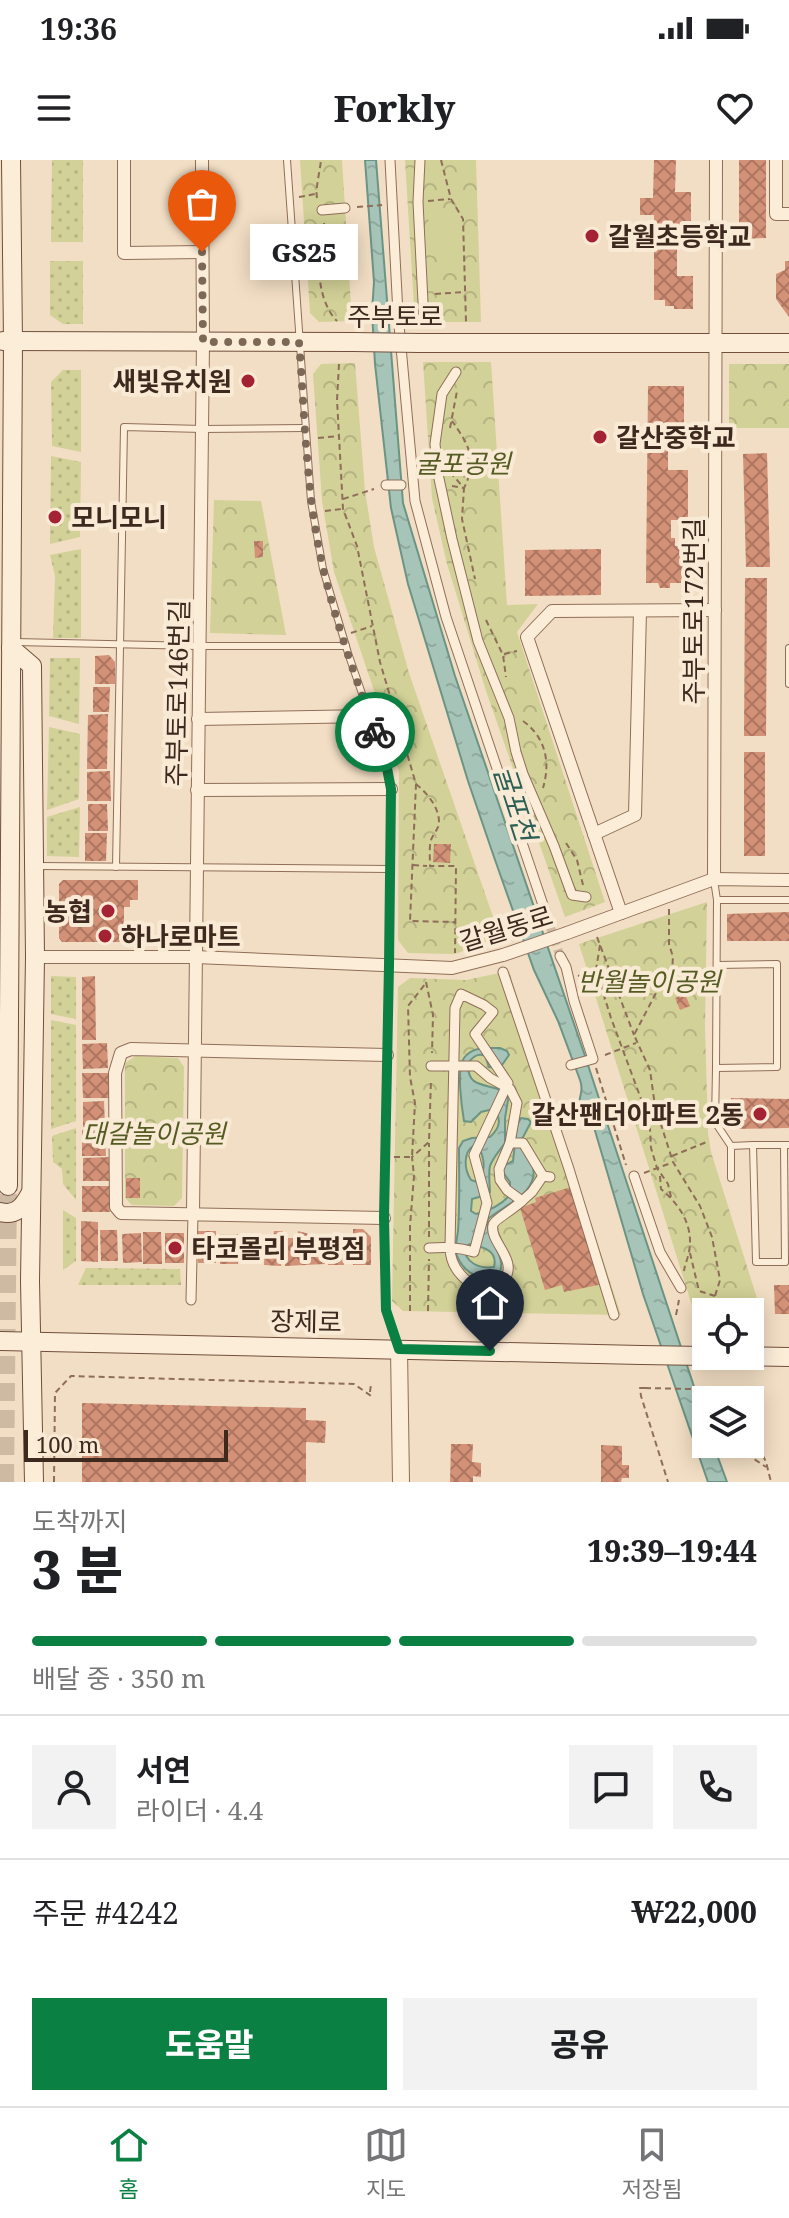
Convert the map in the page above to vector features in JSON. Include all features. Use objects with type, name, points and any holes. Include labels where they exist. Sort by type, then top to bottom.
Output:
[{"type":"main road","points":[[8,1186],[6,342],[11,160]]},
{"type":"main road","name":"주부토로","points":[[6,342],[789,343]]},
{"type":"main road","points":[[7,650],[32,666],[35,957],[30,1194],[34,1482]]},
{"type":"main road","points":[[0,1212],[17,1211],[30,1194]]},
{"type":"main road","name":"장제로","points":[[0,1341],[692,1356]]},
{"type":"main road","points":[[764,1357],[789,1357]]},
{"type":"street","points":[[124,160],[124,253],[202,252]]},
{"type":"street","name":"주부토로146번길","points":[[193,1214],[203,342],[202,160]]},
{"type":"street","points":[[390,160],[398,314],[415,501],[446,617],[545,911]]},
{"type":"street","points":[[420,160],[418,202],[424,322]]},
{"type":"street","name":"주부토로172번길","points":[[714,879],[716,160]]},
{"type":"street","points":[[776,160],[783,183],[776,214],[789,214]]},
{"type":"street","points":[[322,210],[345,208]]},
{"type":"street","points":[[456,372],[442,394],[435,444],[452,539],[475,608],[478,641],[509,718],[523,774],[572,895],[586,897]]},
{"type":"street","points":[[386,485],[401,485]]},
{"type":"street","points":[[621,913],[527,637],[552,611],[715,610]]},
{"type":"street","points":[[594,834],[635,815],[640,611]]},
{"type":"street","points":[[198,719],[370,716]]},
{"type":"street","points":[[197,790],[391,789]]},
{"type":"street","name":"갈월동로","points":[[35,957],[195,957],[452,968],[503,955],[714,879],[789,880]]},
{"type":"street","points":[[560,956],[593,1059],[571,1065]]},
{"type":"street","points":[[503,972],[614,1315]]},
{"type":"street","points":[[429,1248],[452,1247],[474,1252],[486,1210],[475,1149],[508,1083],[475,1034],[493,1012],[461,994],[455,1008],[456,1066],[452,1247],[450,1253],[455,1267],[466,1281],[480,1287],[502,1282],[508,1270],[505,1256],[494,1237],[493,1222],[507,1214],[547,1176],[515,1143]]},
{"type":"street","points":[[384,1218],[121,1213],[116,1207],[115,1073],[121,1053],[131,1049],[387,1055]]},
{"type":"street","points":[[431,1066],[476,1066],[490,1078],[502,1095]]},
{"type":"street","points":[[502,1095],[510,1089],[517,1103],[515,1143],[499,1169],[500,1180],[520,1200]]},
{"type":"street","points":[[632,1177],[660,1252],[681,1288]]},
{"type":"street","points":[[191,1300],[193,1214]]},
{"type":"street","points":[[399,1349],[401,1482]]},
{"type":"lane","points":[[287,160],[313,512],[323,569],[386,763],[391,789],[384,1218],[386,1310],[399,1349]]},
{"type":"lane","points":[[116,867],[124,427],[305,428]]},
{"type":"lane","points":[[7,650],[119,644],[346,646]]},
{"type":"lane","points":[[789,648],[789,684]]},
{"type":"lane","points":[[34,865],[390,869]]},
{"type":"lane","points":[[714,879],[717,900],[715,1122],[731,1146],[731,1178]]},
{"type":"lane","points":[[717,900],[789,900]]},
{"type":"lane","points":[[716,1068],[777,1067],[777,964],[717,965]]},
{"type":"lane","points":[[731,1146],[753,1145],[786,1145],[787,1262],[756,1262],[753,1145]]},
{"type":"path","points":[[321,160],[315,194],[322,210],[325,231],[320,256],[320,281],[329,313],[337,321]]},
{"type":"path","points":[[441,160],[451,199],[463,219],[466,322]]},
{"type":"path","points":[[290,199],[315,194]]},
{"type":"path","points":[[418,202],[451,199]]},
{"type":"path","points":[[366,206],[381,205]]},
{"type":"path","points":[[424,294],[466,292]]},
{"type":"path","points":[[339,364],[337,400],[343,509],[357,546],[380,662],[416,784],[410,921],[455,922]]},
{"type":"path","points":[[448,435],[457,395],[456,372]]},
{"type":"path","points":[[452,420],[466,440],[473,462],[464,488],[462,519],[473,561],[475,608],[503,655],[506,685]]},
{"type":"path","points":[[306,438],[341,436]]},
{"type":"path","points":[[446,466],[464,488]]},
{"type":"path","points":[[343,499],[365,491]]},
{"type":"path","points":[[313,512],[343,509]]},
{"type":"path","points":[[343,636],[373,625]]},
{"type":"path","points":[[503,655],[521,649]]},
{"type":"path","points":[[522,731],[523,721],[539,736],[544,748],[547,775],[543,788],[537,782]]},
{"type":"path","points":[[377,736],[400,726]]},
{"type":"path","points":[[416,784],[434,805],[439,821],[432,839],[430,866]]},
{"type":"path","points":[[564,839],[577,860],[586,897]]},
{"type":"path","points":[[412,865],[456,866],[455,954]]},
{"type":"path","points":[[634,1035],[656,993],[672,971],[668,896]]},
{"type":"path","points":[[594,923],[637,1043],[650,1070],[655,1106],[673,1162],[700,1206],[712,1237],[720,1280],[715,1296],[699,1291],[686,1218],[661,1189],[660,1174]]},
{"type":"path","points":[[600,944],[596,970],[650,1129],[657,1168],[668,1184],[671,1197]]},
{"type":"path","points":[[568,978],[596,970]]},
{"type":"path","points":[[410,1311],[415,1103],[410,1077],[408,1006],[426,982]]},
{"type":"path","points":[[632,1177],[593,1059],[637,1043]]},
{"type":"path","points":[[671,1156],[709,1141]]},
{"type":"path","points":[[428,1311],[429,1142]]},
{"type":"path","points":[[385,1157],[412,1157]]},
{"type":"path","points":[[657,1168],[673,1162]]},
{"type":"path","points":[[54,1482],[55,1393],[71,1376],[354,1384],[374,1398]]},
{"type":"path","points":[[370,1393],[371,1384]]},
{"type":"path","points":[[668,1482],[640,1388],[692,1389]]},
{"type":"path","points":[[753,1458],[767,1468]]},
{"type":"path","points":[[763,1458],[771,1482]]},
{"type":"green space","points":[[52,160],[83,160],[83,242],[51,242]]},
{"type":"green space","points":[[300,160],[342,160],[352,321],[319,322],[310,313]]},
{"type":"green space","points":[[405,160],[476,160],[481,322],[415,322]]},
{"type":"green space","points":[[457,213],[460,254],[431,256],[428,214]]},
{"type":"green space","points":[[50,261],[83,261],[83,324],[63,324],[50,315]]},
{"type":"green space","name":"굴포공원","points":[[423,362],[491,362],[507,605],[538,604],[517,632],[605,902],[565,917],[486,691],[447,564],[432,498]]},
{"type":"green space","points":[[355,363],[365,491],[374,547],[409,673],[500,937],[455,954],[408,953],[398,940],[399,772],[334,572],[322,501],[313,374],[321,364]]},
{"type":"green space","points":[[729,364],[789,364],[789,428],[729,428]]},
{"type":"green space","points":[[63,370],[81,370],[81,452],[52,446],[51,382]]},
{"type":"green space","points":[[51,456],[81,462],[80,537],[50,544]]},
{"type":"green space","points":[[214,500],[261,501],[286,635],[210,633]]},
{"type":"green space","points":[[81,549],[81,638],[53,638],[55,576],[50,555]]},
{"type":"green space","points":[[50,658],[80,658],[79,724],[49,716]]},
{"type":"green space","points":[[49,727],[80,734],[79,799],[47,810]]},
{"type":"green space","points":[[80,807],[79,857],[47,856],[47,817]]},
{"type":"green space","name":"반월놀이공원","points":[[707,902],[705,1027],[708,1132],[711,1152],[757,1298],[692,1298],[692,1306],[579,944]]},
{"type":"green space","points":[[509,971],[621,1315],[403,1311],[392,1301],[398,987],[410,978],[466,980]]},
{"type":"green space","points":[[51,976],[76,977],[76,1019],[51,1014]]},
{"type":"green space","points":[[51,1020],[76,1025],[76,1121],[51,1129]]},
{"type":"green space","name":"대갈놀이공원","points":[[136,1056],[178,1058],[184,1067],[182,1198],[174,1206],[132,1205],[125,1198],[125,1063]]},
{"type":"green space","points":[[76,1128],[76,1200],[63,1184],[62,1169],[53,1162],[52,1136]]},
{"type":"green space","points":[[63,1210],[76,1218],[76,1261],[63,1270]]},
{"type":"green space","points":[[86,1268],[180,1269],[181,1285],[78,1285]]},
{"type":"water","name":"굴포천","points":[[365,160],[376,160],[403,503],[455,676],[694,1386],[692,1436],[643,1294],[591,1117],[580,1107],[580,1080],[558,1021],[534,970],[494,857],[408,584],[391,508],[375,364],[374,282]]},
{"type":"water","points":[[480,1048],[500,1048],[509,1055],[496,1068],[489,1067],[485,1056],[480,1055],[468,1064],[471,1078],[506,1093],[508,1100],[505,1143],[490,1165],[490,1192],[472,1199],[471,1211],[476,1214],[490,1209],[510,1195],[510,1182],[502,1171],[505,1165],[513,1161],[517,1125],[521,1118],[531,1122],[521,1141],[534,1174],[532,1182],[520,1197],[488,1219],[501,1269],[498,1277],[485,1278],[469,1271],[456,1253],[459,1148],[463,1141],[490,1137],[498,1126],[499,1118],[489,1110],[481,1112],[471,1122],[464,1121],[460,1079],[467,1054]],"holes":[[[473,1146],[479,1148],[483,1161],[482,1174],[477,1182],[471,1180],[466,1166],[467,1153]],[[470,1244],[492,1253],[494,1267],[478,1266],[470,1261],[464,1247]]]},
{"type":"water","name":"굴포천","points":[[700,1458],[718,1458],[727,1482],[708,1482]]},
{"type":"building","points":[[654,160],[676,160],[675,192],[691,192],[691,234],[677,234],[677,276],[693,276],[693,309],[674,309],[674,306],[665,306],[665,300],[654,300],[654,215],[640,215],[640,198],[653,198]]},
{"type":"building","points":[[739,160],[766,160],[766,238],[739,239]]},
{"type":"building","points":[[785,261],[789,261],[789,317],[776,299],[776,274],[785,270]]},
{"type":"building","points":[[648,386],[684,386],[684,423],[668,423],[668,470],[688,470],[688,520],[671,520],[671,538],[675,538],[675,546],[684,546],[683,583],[670,583],[670,588],[660,588],[658,583],[646,583]]},
{"type":"building","points":[[767,453],[770,567],[746,567],[743,454]]},
{"type":"building","points":[[254,541],[263,541],[263,557],[255,558]]},
{"type":"building","points":[[601,549],[601,595],[525,596],[525,550]]},
{"type":"building","points":[[745,578],[767,578],[766,736],[744,736]]},
{"type":"building","points":[[109,655],[115,662],[115,684],[95,684],[95,656]]},
{"type":"building","points":[[93,687],[110,687],[109,712],[93,712]]},
{"type":"building","points":[[108,714],[107,769],[87,769],[88,715]]},
{"type":"building","points":[[744,752],[765,752],[765,856],[744,856]]},
{"type":"building","points":[[110,771],[111,801],[87,801],[87,772]]},
{"type":"building","points":[[88,804],[107,804],[108,831],[88,831]]},
{"type":"building","points":[[85,833],[107,833],[106,861],[85,861]]},
{"type":"building","points":[[434,844],[451,844],[450,863],[433,862]]},
{"type":"building","points":[[63,880],[138,880],[138,900],[130,900],[130,907],[124,907],[124,942],[62,942],[59,938],[59,884]]},
{"type":"building","points":[[789,912],[789,941],[727,941],[727,914]]},
{"type":"building","points":[[95,976],[96,1040],[82,1040],[82,977]]},
{"type":"building","points":[[685,994],[690,1006],[680,1010],[675,998]]},
{"type":"building","points":[[107,1043],[108,1068],[83,1069],[82,1044]]},
{"type":"building","points":[[82,1073],[109,1073],[109,1098],[83,1098]]},
{"type":"building","name":"갈산팬더아파트 2동","points":[[731,1098],[789,1099],[789,1128],[731,1129]]},
{"type":"building","points":[[104,1101],[105,1127],[83,1127],[83,1102]]},
{"type":"building","points":[[82,1130],[105,1130],[106,1156],[82,1156]]},
{"type":"building","points":[[110,1157],[110,1181],[83,1181],[83,1158]]},
{"type":"building","points":[[126,1178],[140,1178],[140,1198],[126,1198]]},
{"type":"building","points":[[82,1186],[110,1186],[110,1212],[82,1212]]},
{"type":"building","points":[[571,1187],[603,1284],[564,1292],[562,1285],[545,1290],[520,1208],[536,1202],[535,1198]]},
{"type":"building","points":[[81,1221],[98,1222],[98,1262],[81,1261]]},
{"type":"building","points":[[353,1229],[363,1229],[371,1237],[371,1265],[353,1265]]},
{"type":"building","points":[[100,1230],[117,1230],[118,1261],[101,1261]]},
{"type":"building","points":[[198,1231],[216,1231],[216,1263],[198,1263]]},
{"type":"building","points":[[274,1231],[283,1231],[281,1266],[264,1265],[265,1241],[273,1242]]},
{"type":"building","points":[[298,1231],[324,1238],[325,1264],[285,1266],[285,1238],[297,1238]]},
{"type":"building","points":[[143,1232],[161,1232],[162,1264],[143,1264]]},
{"type":"building","points":[[141,1233],[142,1262],[123,1263],[122,1234]]},
{"type":"building","name":"타코몰리 부평점","points":[[165,1233],[184,1233],[184,1263],[165,1263]]},
{"type":"building","points":[[220,1234],[238,1234],[238,1264],[220,1264]]},
{"type":"building","points":[[242,1235],[260,1235],[260,1264],[242,1264]]},
{"type":"building","points":[[328,1239],[344,1239],[344,1265],[328,1265]]},
{"type":"building","points":[[774,1285],[789,1285],[789,1314],[775,1314]]},
{"type":"building","points":[[82,1403],[306,1408],[306,1420],[326,1421],[325,1443],[306,1442],[306,1482],[82,1482]]},
{"type":"building","points":[[451,1444],[473,1444],[472,1462],[481,1463],[481,1477],[473,1476],[473,1482],[450,1482]]},
{"type":"building","points":[[601,1445],[622,1446],[622,1465],[629,1465],[629,1478],[622,1478],[621,1482],[601,1482]]},
{"type":"tunnel","points":[[545,911],[560,956]]},
{"type":"tunnel","points":[[5,1482],[8,1186]]},
{"type":"way so far","points":[[202,252],[203,342],[299,342],[311,501],[323,569],[375,732]]},
{"type":"place","name":"갈월초등학교","points":[[592,236]]},
{"type":"place","name":"GS25","points":[[202,252]]},
{"type":"place","name":"새빛유치원","points":[[248,381]]},
{"type":"place","name":"갈산중학교","points":[[600,437]]},
{"type":"place","name":"모니모니","points":[[55,517]]},
{"type":"place","name":"농협","points":[[108,911]]},
{"type":"place","name":"하나로마트","points":[[105,936]]},
{"type":"place","name":"갈산팬더아파트 2동","points":[[760,1114]]},
{"type":"place","name":"타코몰리 부평점","points":[[175,1248]]},
{"type":"route","points":[[375,732],[391,789],[384,1218],[386,1310],[399,1349],[490,1351]]}]
